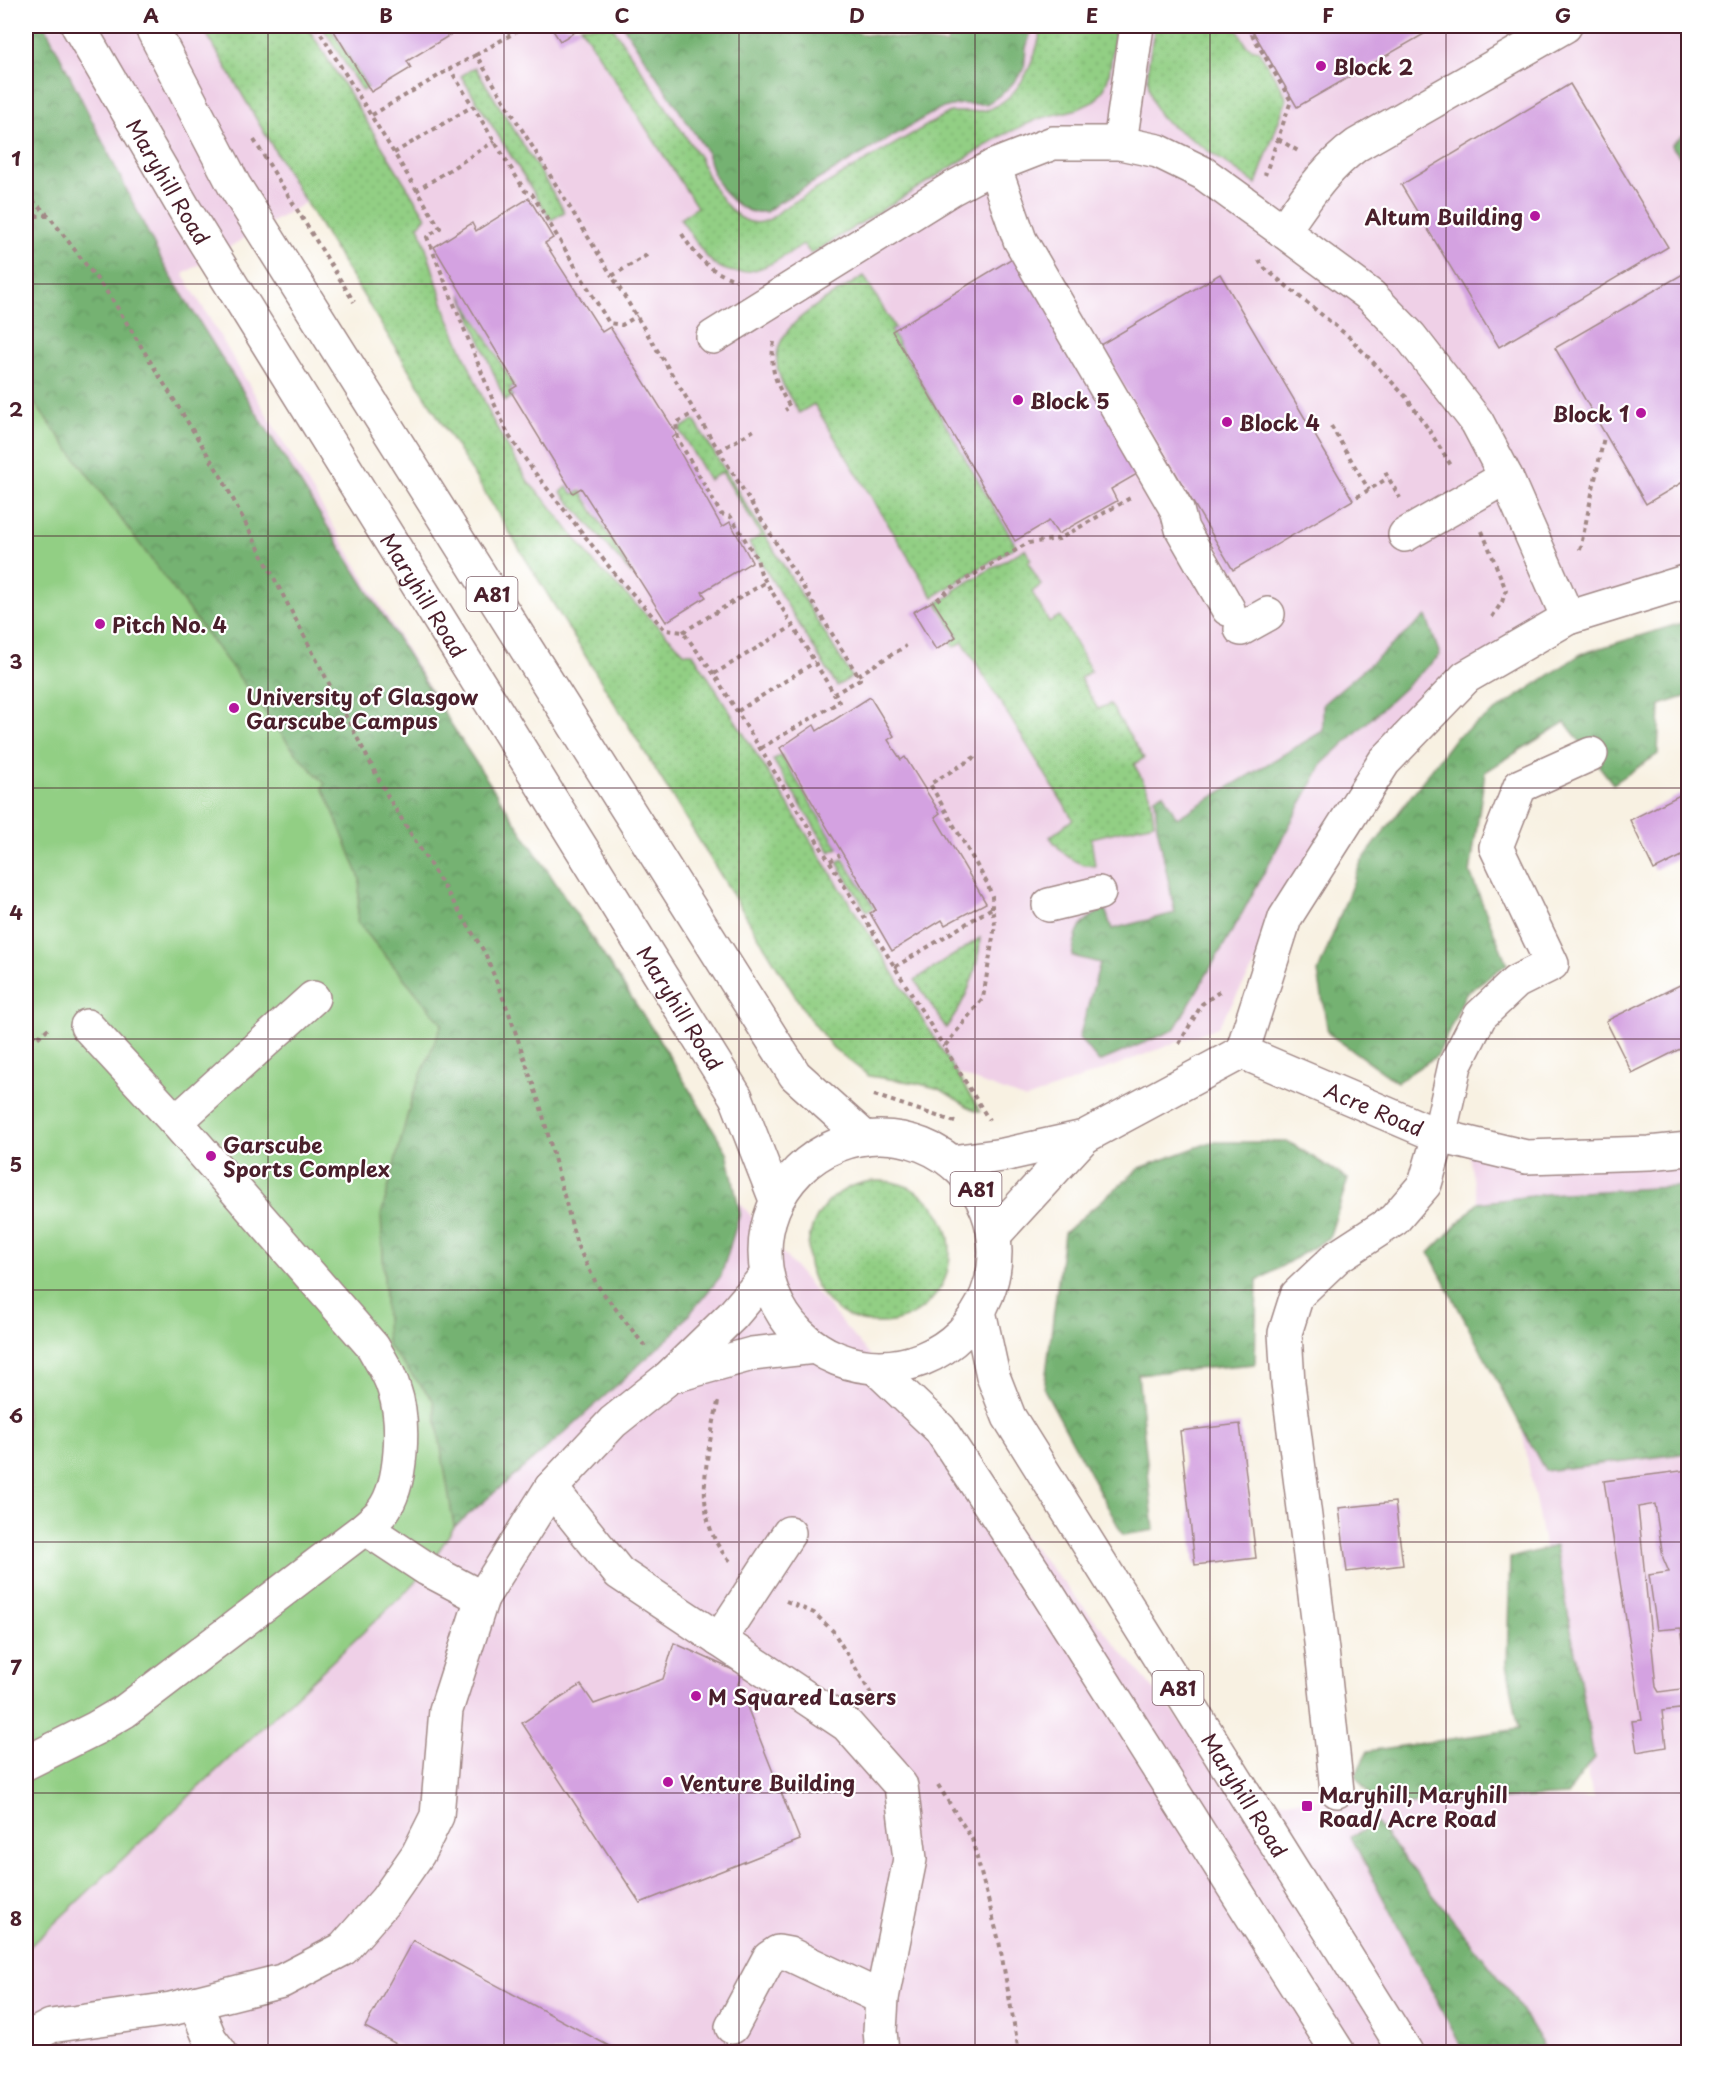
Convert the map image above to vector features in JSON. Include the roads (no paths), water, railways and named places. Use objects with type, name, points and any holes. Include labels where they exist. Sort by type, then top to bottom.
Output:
[{"type":"main road","name":"Maryhill Road","points":[[78,26],[185,210],[736,1097],[776,1200]]},
{"type":"main road","name":"A81","points":[[151,26],[234,185],[795,1075],[866,1138]]},
{"type":"main road","points":[[1120,143],[1137,26]]},
{"type":"main road","points":[[1283,231],[1325,172],[1356,145],[1565,26]]},
{"type":"main road","points":[[713,337],[951,189],[994,166],[1053,143],[1120,143],[1158,151],[1203,173],[1283,231],[1371,296],[1410,336],[1477,422],[1506,477],[1568,618]]},
{"type":"main road","points":[[994,166],[1020,240],[1177,510],[1182,529],[1246,617]]},
{"type":"main road","points":[[1404,519],[1506,477]]},
{"type":"main road","points":[[952,1162],[1003,1155],[1084,1137],[1242,1052],[1285,918],[1384,762],[1466,677],[1568,618],[1689,581]]},
{"type":"main road","points":[[1337,1791],[1322,1650],[1288,1383],[1285,1333],[1297,1295],[1337,1257],[1394,1220],[1425,1184],[1439,1136],[1455,1065],[1480,1016],[1516,982],[1552,964],[1496,847],[1520,786],[1591,754]]},
{"type":"main road","points":[[1049,905],[1099,893]]},
{"type":"main road","points":[[176,1122],[313,998]]},
{"type":"main road","points":[[26,1763],[125,1711],[365,1528],[383,1511],[393,1488],[399,1456],[401,1420],[394,1388],[373,1347],[176,1122],[87,1026]]},
{"type":"main road","name":"Acre Road","points":[[1242,1052],[1439,1136],[1526,1156],[1649,1153],[1689,1149]]},
{"type":"main road","points":[[994,1235],[1084,1137]]},
{"type":"main road","name":"A81","points":[[866,1138],[896,1138],[925,1146],[952,1162],[972,1182],[987,1208],[994,1235],[995,1262],[990,1287],[979,1311],[952,1342],[916,1361],[876,1368],[844,1362],[815,1347],[793,1328],[776,1304],[766,1276],[764,1250],[768,1225],[776,1200],[799,1170],[829,1148],[866,1138]]},
{"type":"main road","points":[[26,2039],[51,2026],[171,2009],[282,1981],[343,1949],[393,1891],[418,1854],[437,1816],[446,1710],[482,1598],[551,1488],[613,1422],[668,1378],[732,1316],[766,1276]]},
{"type":"main road","name":"Maryhill Road","points":[[979,1311],[993,1376],[1009,1417],[1406,2052]]},
{"type":"main road","points":[[668,1378],[752,1354],[815,1347]]},
{"type":"main road","name":"A81","points":[[876,1368],[940,1429],[1042,1584],[1338,2052]]},
{"type":"main road","points":[[551,1488],[619,1574],[847,1725],[901,1786],[910,1859],[882,1998],[880,2031],[882,2052]]},
{"type":"main road","points":[[365,1528],[427,1569],[482,1598]]},
{"type":"main road","points":[[719,1640],[789,1533]]},
{"type":"main road","points":[[732,2027],[769,1958],[778,1952],[789,1954],[882,1998]]},
{"type":"main road","points":[[195,2003],[210,2039],[220,2052]]},
{"type":"place","name":"Block 2","points":[[1321,66]]},
{"type":"place","name":"Altum Building","points":[[1535,216]]},
{"type":"place","name":"Block 5","points":[[1018,400]]},
{"type":"place","name":"Block 1","points":[[1641,413]]},
{"type":"place","name":"Block 4","points":[[1227,422]]},
{"type":"place","name":"Pitch No. 4","points":[[100,624]]},
{"type":"place","name":"University of Glasgow Garscube Campus","points":[[234,708]]},
{"type":"place","name":"Garscube Sports Complex","points":[[211,1156]]},
{"type":"place","name":"M Squared Lasers","points":[[696,1696]]},
{"type":"place","name":"Venture Building","points":[[668,1782]]},
{"type":"place","name":"Maryhill, Maryhill Road/ Acre Road","points":[[1307,1806]]}]
